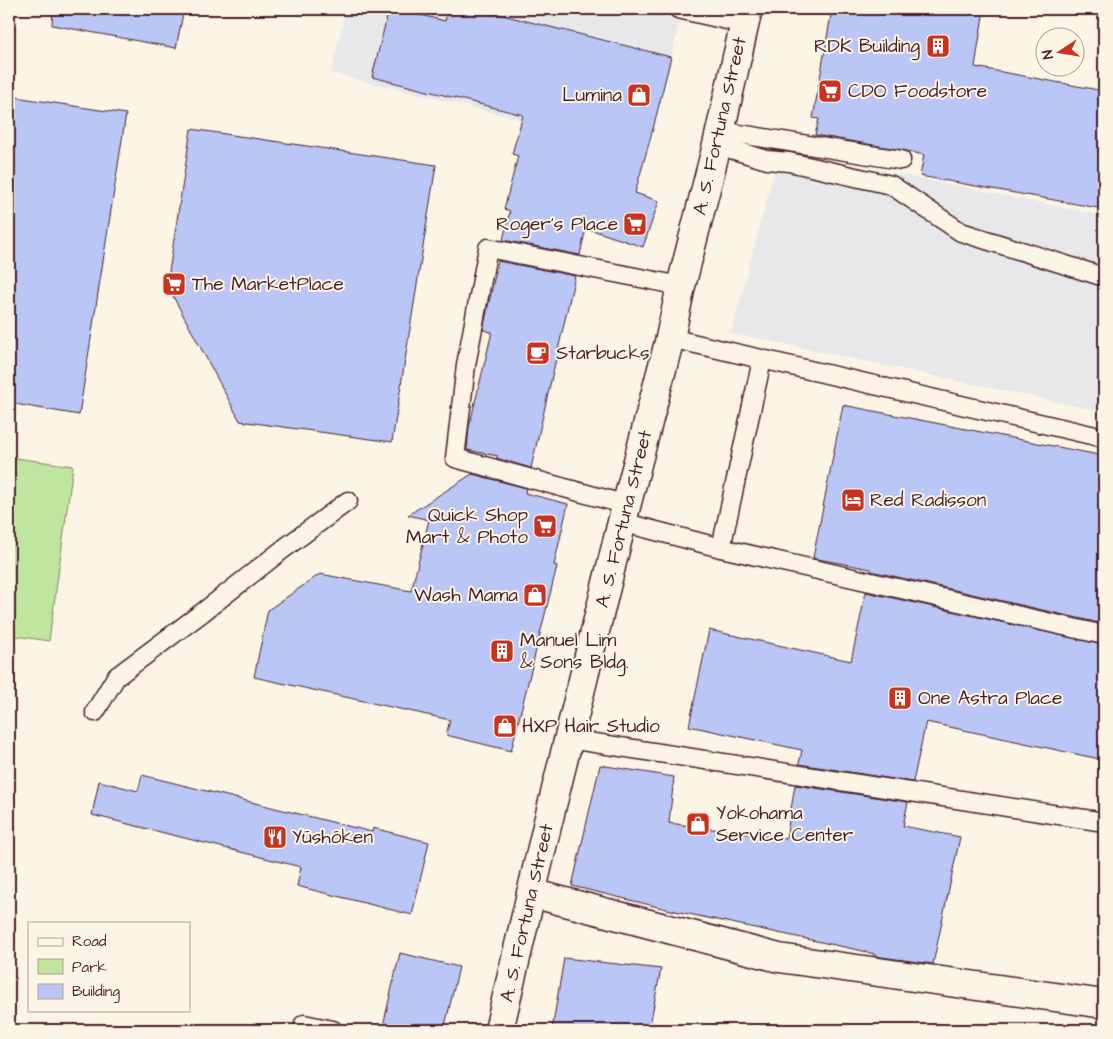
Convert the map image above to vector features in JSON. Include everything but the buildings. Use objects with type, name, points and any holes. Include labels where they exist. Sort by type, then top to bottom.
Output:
[{"type":"main road","name":"A. S. Fortuna Street","points":[[500,1030],[531,893],[624,514],[719,138],[746,16]]},
{"type":"main road","points":[[531,893],[779,958],[1104,1004]]},
{"type":"lane","points":[[678,9],[746,16]]},
{"type":"lane","points":[[719,138],[901,160]]},
{"type":"lane","points":[[719,138],[768,160],[789,162],[891,185],[961,232],[1104,277]]},
{"type":"lane","points":[[681,286],[488,248],[466,365],[455,458],[721,548],[1104,635]]},
{"type":"lane","points":[[670,338],[1104,438]]},
{"type":"lane","points":[[721,548],[762,360]]},
{"type":"lane","points":[[96,712],[116,677],[203,612],[286,546],[348,501]]},
{"type":"lane","points":[[569,739],[1104,822]]},
{"type":"lane","points":[[304,1024],[333,1030]]},
{"type":"shaded area","points":[[346,9],[683,9],[648,151],[331,73]]},
{"type":"shaded area","points":[[780,150],[1104,216],[1104,412],[731,333]]},
{"type":"green space","points":[[9,457],[73,466],[49,641],[9,635]]},
{"type":"place","name":"RDK Building","points":[[938,46]]},
{"type":"place","name":"CDO Foodstore","points":[[830,91]]},
{"type":"place","name":"Lumina","points":[[639,95]]},
{"type":"place","name":"Roger's Place","points":[[635,224]]},
{"type":"place","name":"The MarketPlace","points":[[174,284]]},
{"type":"place","name":"Starbucks","points":[[538,353]]},
{"type":"place","name":"Red Radisson","points":[[853,500]]},
{"type":"place","name":"Quick Shop Mart & Photo","points":[[545,526]]},
{"type":"place","name":"Wash Mama","points":[[535,595]]},
{"type":"place","name":"Manuel Lim & Sons Bldg.","points":[[502,651]]},
{"type":"place","name":"One Astra Place","points":[[900,698]]},
{"type":"place","name":"HXP Hair Studio","points":[[505,726]]},
{"type":"place","name":"Yokohama Service Center","points":[[698,824]]},
{"type":"place","name":"Yūshōken","points":[[275,837]]}]
